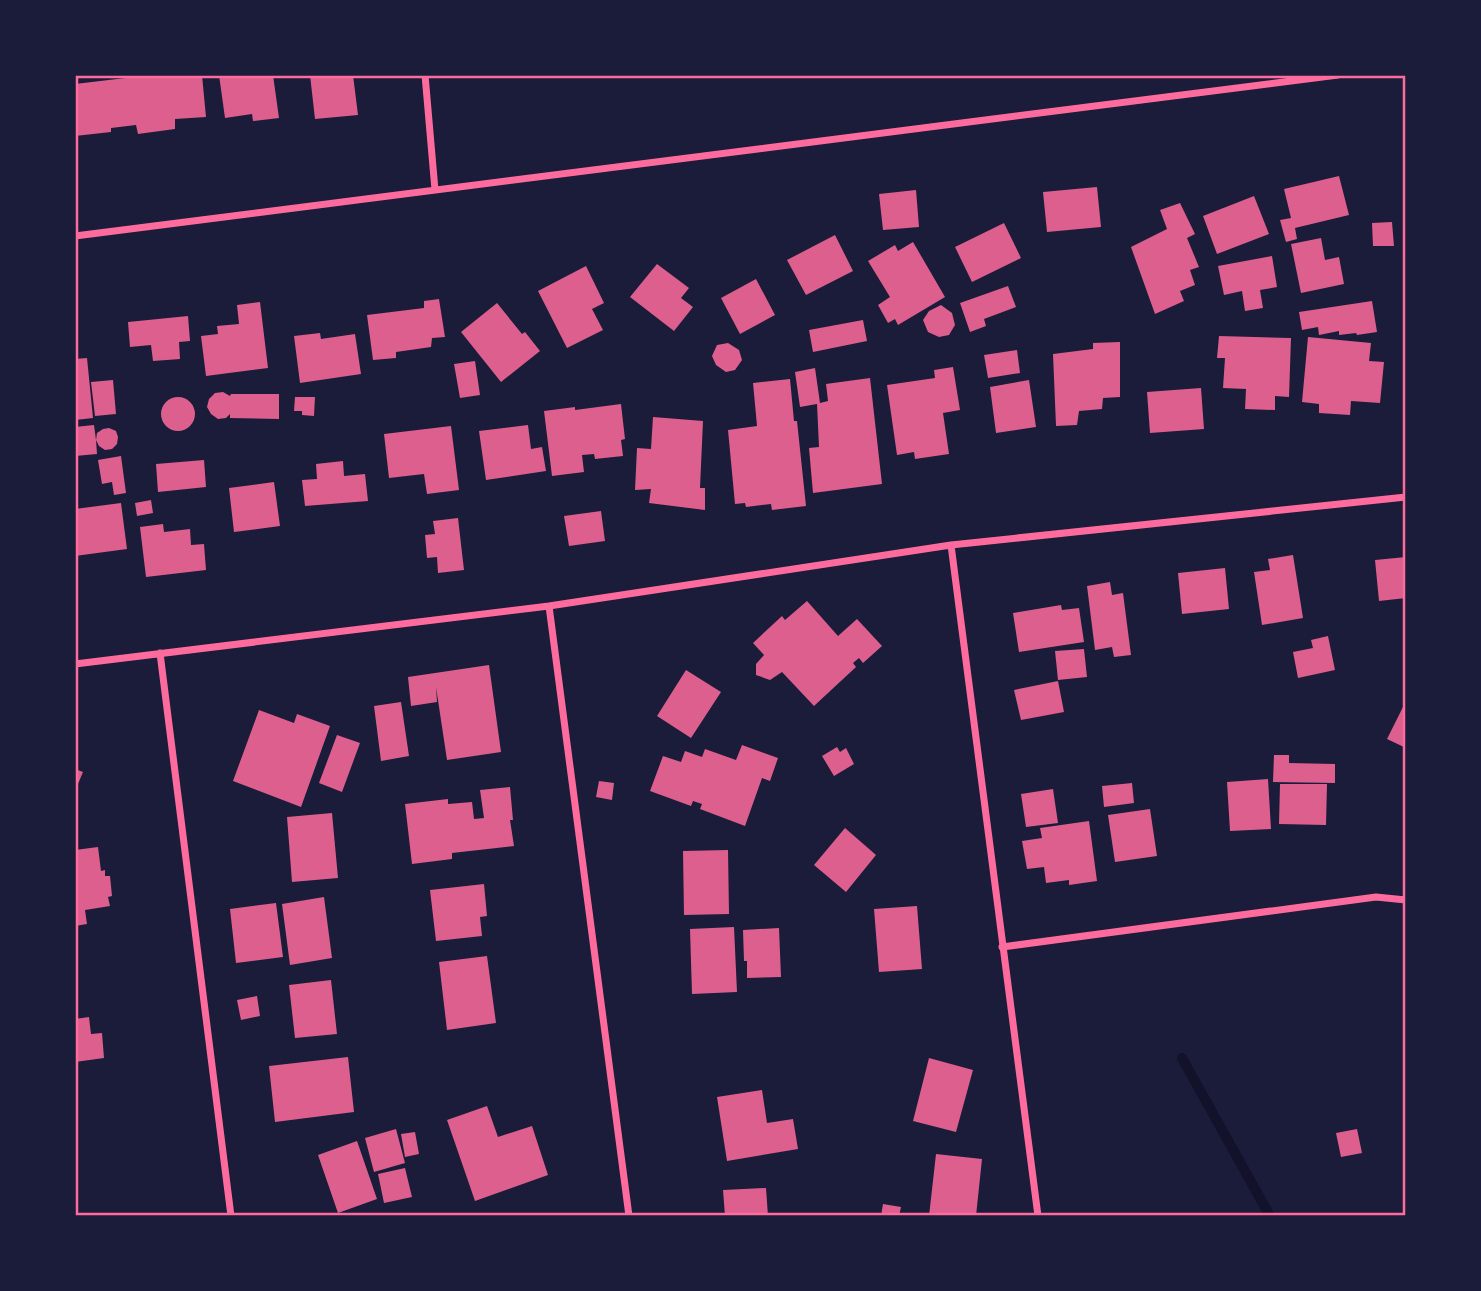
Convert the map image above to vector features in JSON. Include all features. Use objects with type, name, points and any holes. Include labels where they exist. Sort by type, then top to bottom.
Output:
[{"type":"street","points":[[425,75],[435,190]]},
{"type":"street","points":[[75,236],[1338,75]]},
{"type":"street","points":[[75,664],[549,606],[951,545],[1406,497]]},
{"type":"street","points":[[951,545],[1038,1216]]},
{"type":"street","points":[[549,606],[629,1216]]},
{"type":"street","points":[[160,653],[231,1216]]},
{"type":"street","points":[[1002,947],[1376,897],[1406,900]]},
{"type":"building","points":[[133,75],[202,75],[206,117],[175,119],[175,129],[138,134],[136,125],[111,128],[111,132],[75,136],[75,84],[134,77]]},
{"type":"building","points":[[219,75],[273,75],[279,118],[253,121],[252,114],[225,118]]},
{"type":"building","points":[[310,75],[353,75],[358,115],[315,119]]},
{"type":"building","points":[[1339,176],[1349,215],[1295,228],[1297,239],[1286,242],[1280,220],[1291,218],[1284,189]]},
{"type":"building","points":[[1097,187],[1101,227],[1047,232],[1043,192]]},
{"type":"building","points":[[916,190],[919,227],[883,230],[879,194]]},
{"type":"building","points":[[1254,196],[1269,234],[1217,254],[1203,216]]},
{"type":"building","points":[[1180,203],[1195,234],[1187,238],[1199,267],[1190,270],[1195,285],[1180,291],[1184,301],[1155,314],[1131,247],[1167,229],[1160,210]]},
{"type":"building","points":[[1392,222],[1394,246],[1373,246],[1372,223]]},
{"type":"building","points":[[1004,223],[1021,258],[972,282],[955,247]]},
{"type":"building","points":[[835,235],[853,271],[806,295],[787,260]]},
{"type":"building","points":[[1321,238],[1325,260],[1339,257],[1344,284],[1301,293],[1291,244]]},
{"type":"building","points":[[913,242],[945,297],[898,325],[895,319],[888,323],[878,305],[890,297],[868,261],[895,245],[898,251]]},
{"type":"building","points":[[1272,256],[1277,287],[1260,290],[1263,308],[1245,311],[1242,291],[1224,295],[1218,266]]},
{"type":"building","points":[[657,264],[689,288],[681,298],[693,307],[674,331],[630,297]]},
{"type":"building","points":[[586,266],[604,303],[592,309],[603,330],[567,348],[538,291]]},
{"type":"building","points":[[756,279],[775,315],[740,334],[721,298]]},
{"type":"building","points":[[1008,286],[1016,307],[984,319],[986,326],[970,332],[960,303]]},
{"type":"building","points":[[439,299],[445,337],[432,338],[431,347],[396,352],[396,358],[373,360],[367,315],[424,308],[424,301]]},
{"type":"building","points":[[1372,301],[1377,332],[1339,335],[1339,331],[1319,335],[1318,327],[1302,330],[1299,312]]},
{"type":"building","points":[[260,302],[268,368],[206,376],[201,336],[218,334],[217,326],[239,324],[237,305]]},
{"type":"building","points":[[497,303],[540,351],[501,382],[461,332]]},
{"type":"building","points":[[941,305],[952,313],[955,325],[949,335],[939,337],[928,332],[923,320],[929,311]]},
{"type":"building","points":[[188,316],[190,341],[179,342],[180,359],[153,361],[151,345],[130,347],[128,322]]},
{"type":"building","points":[[863,320],[867,341],[813,352],[809,330]]},
{"type":"building","points":[[320,333],[321,339],[355,334],[361,374],[300,383],[294,336]]},
{"type":"building","points":[[1219,336],[1291,338],[1289,397],[1275,396],[1275,410],[1245,409],[1246,389],[1223,388],[1225,358],[1217,358]]},
{"type":"building","points":[[1308,337],[1371,343],[1369,361],[1384,362],[1380,403],[1351,401],[1350,415],[1319,413],[1319,404],[1302,402]]},
{"type":"building","points":[[1120,342],[1120,397],[1103,398],[1102,409],[1079,411],[1077,425],[1056,426],[1053,354],[1093,349],[1093,343]]},
{"type":"building","points":[[728,343],[739,350],[742,360],[735,370],[726,372],[716,365],[712,356],[717,345]]},
{"type":"building","points":[[1017,350],[1020,373],[988,378],[984,355]]},
{"type":"building","points":[[87,358],[93,418],[75,420],[75,359]]},
{"type":"building","points":[[475,361],[480,395],[460,398],[454,364]]},
{"type":"building","points":[[953,367],[960,410],[943,413],[949,454],[915,459],[914,452],[897,455],[887,385],[935,378],[934,370]]},
{"type":"building","points":[[815,368],[820,403],[828,401],[826,384],[870,378],[882,484],[813,493],[809,448],[819,447],[817,404],[800,407],[795,372]]},
{"type":"building","points":[[790,379],[806,506],[772,510],[771,504],[746,507],[745,503],[735,504],[728,430],[757,426],[753,383]]},
{"type":"building","points":[[113,380],[116,414],[95,416],[91,382]]},
{"type":"building","points":[[1029,380],[1036,427],[996,433],[990,387]]},
{"type":"building","points":[[1201,388],[1204,429],[1150,433],[1147,392]]},
{"type":"building","points":[[223,392],[230,396],[279,394],[279,419],[230,418],[230,414],[226,418],[218,419],[207,407],[209,399],[215,393]]},
{"type":"building","points":[[178,397],[190,402],[195,414],[190,426],[178,431],[166,426],[161,414],[166,402]]},
{"type":"building","points":[[295,397],[315,397],[314,416],[294,411]]},
{"type":"building","points":[[621,404],[625,439],[621,440],[623,456],[595,459],[594,454],[582,455],[584,472],[552,476],[544,411]]},
{"type":"building","points":[[653,417],[703,421],[700,488],[705,488],[705,510],[649,503],[651,489],[635,490],[637,448],[651,449]]},
{"type":"building","points":[[94,425],[97,454],[75,456],[75,427]]},
{"type":"building","points":[[528,425],[531,449],[542,447],[546,471],[486,480],[479,431]]},
{"type":"building","points":[[451,426],[459,490],[427,494],[424,474],[389,478],[384,434]]},
{"type":"building","points":[[109,428],[116,431],[118,437],[117,444],[112,449],[105,450],[96,440],[97,433]]},
{"type":"building","points":[[121,456],[126,493],[114,495],[112,482],[102,484],[98,460]]},
{"type":"building","points":[[204,460],[206,487],[158,492],[156,464]]},
{"type":"building","points":[[343,461],[344,476],[365,474],[368,501],[305,506],[302,480],[317,479],[316,464]]},
{"type":"building","points":[[274,482],[280,526],[234,532],[229,488]]},
{"type":"building","points":[[151,500],[153,513],[137,516],[135,503]]},
{"type":"building","points":[[121,503],[127,549],[75,556],[75,509]]},
{"type":"building","points":[[601,511],[605,541],[569,546],[564,516]]},
{"type":"building","points":[[458,518],[464,570],[438,573],[437,557],[427,558],[425,535],[435,534],[433,521]]},
{"type":"building","points":[[163,524],[164,532],[190,529],[191,545],[204,544],[206,570],[146,577],[140,527]]},
{"type":"building","points":[[1293,555],[1303,618],[1262,625],[1254,572],[1270,570],[1268,559]]},
{"type":"building","points":[[1406,557],[1406,598],[1379,601],[1375,560]]},
{"type":"building","points":[[1225,568],[1229,609],[1182,614],[1178,573]]},
{"type":"building","points":[[1110,582],[1112,595],[1123,593],[1131,655],[1114,657],[1112,647],[1095,650],[1087,586]]},
{"type":"building","points":[[807,601],[838,636],[857,619],[882,646],[863,663],[859,658],[853,663],[856,667],[814,706],[782,672],[770,680],[756,675],[756,664],[764,655],[753,643],[782,616],[785,620]]},
{"type":"building","points":[[1061,605],[1062,610],[1079,608],[1084,642],[1019,652],[1013,613]]},
{"type":"building","points":[[1328,636],[1335,670],[1298,678],[1293,652],[1313,648],[1311,640]]},
{"type":"building","points":[[1084,649],[1087,677],[1058,680],[1055,651]]},
{"type":"building","points":[[489,665],[501,752],[447,760],[436,687],[437,702],[411,706],[408,677]]},
{"type":"building","points":[[686,670],[721,692],[691,738],[657,716]]},
{"type":"building","points":[[1058,681],[1064,712],[1021,720],[1014,690]]},
{"type":"building","points":[[1406,701],[1406,748],[1387,739]]},
{"type":"building","points":[[401,702],[409,756],[381,761],[374,706]]},
{"type":"building","points":[[259,710],[294,723],[297,714],[330,726],[301,807],[233,781]]},
{"type":"building","points":[[337,735],[360,743],[342,792],[319,783]]},
{"type":"building","points":[[742,745],[778,758],[770,781],[762,778],[745,826],[700,809],[702,804],[693,801],[691,806],[650,791],[663,756],[681,762],[685,751],[702,757],[705,749],[736,760]]},
{"type":"building","points":[[837,747],[840,752],[846,748],[854,764],[834,776],[822,756]]},
{"type":"building","points":[[1274,755],[1289,755],[1289,763],[1335,764],[1335,783],[1273,782]]},
{"type":"building","points":[[75,769],[83,772],[75,791]]},
{"type":"building","points":[[1268,779],[1271,829],[1230,831],[1227,782]]},
{"type":"building","points":[[599,781],[614,783],[612,800],[596,797]]},
{"type":"building","points":[[1132,783],[1134,803],[1104,807],[1102,786]]},
{"type":"building","points":[[1280,784],[1327,784],[1326,825],[1279,824]]},
{"type":"building","points":[[510,787],[513,820],[510,820],[514,846],[452,853],[452,859],[412,864],[405,804],[448,799],[448,804],[472,802],[474,819],[484,818],[480,790]]},
{"type":"building","points":[[1053,789],[1058,823],[1026,827],[1021,794]]},
{"type":"building","points":[[1150,809],[1157,856],[1115,862],[1108,815]]},
{"type":"building","points":[[332,813],[338,878],[292,882],[287,817]]},
{"type":"building","points":[[1089,821],[1097,881],[1069,885],[1069,880],[1046,883],[1044,867],[1027,869],[1022,841],[1042,838],[1040,828]]},
{"type":"building","points":[[845,828],[876,855],[846,892],[814,865]]},
{"type":"building","points":[[98,847],[101,871],[105,870],[105,876],[110,876],[110,906],[85,910],[87,924],[75,926],[75,850]]},
{"type":"building","points":[[728,850],[729,914],[684,915],[683,851]]},
{"type":"building","points":[[484,884],[487,916],[480,917],[482,936],[436,941],[430,890]]},
{"type":"building","points":[[324,897],[332,958],[290,965],[282,904]]},
{"type":"building","points":[[276,903],[283,957],[236,963],[230,909]]},
{"type":"building","points":[[917,906],[922,969],[879,972],[874,909]]},
{"type":"building","points":[[734,927],[737,992],[692,994],[690,929]]},
{"type":"building","points":[[779,928],[781,977],[747,978],[743,930]]},
{"type":"building","points":[[487,956],[496,1023],[447,1030],[439,962]]},
{"type":"building","points":[[331,980],[337,1034],[295,1038],[289,985]]},
{"type":"building","points":[[257,996],[260,1016],[241,1020],[237,1000]]},
{"type":"building","points":[[89,1017],[91,1034],[102,1033],[104,1058],[75,1062],[75,1019]]},
{"type":"building","points":[[348,1057],[354,1112],[275,1122],[269,1066]]},
{"type":"building","points":[[929,1058],[973,1070],[956,1132],[913,1121]]},
{"type":"building","points":[[762,1090],[767,1123],[793,1119],[798,1149],[727,1161],[717,1097]]},
{"type":"building","points":[[487,1106],[498,1137],[532,1126],[548,1175],[475,1201],[447,1120]]},
{"type":"building","points":[[396,1129],[405,1163],[374,1172],[365,1138]]},
{"type":"building","points":[[1357,1129],[1362,1153],[1341,1157],[1336,1133]]},
{"type":"building","points":[[415,1132],[419,1154],[405,1157],[401,1134]]},
{"type":"building","points":[[357,1141],[377,1199],[338,1213],[318,1155]]},
{"type":"building","points":[[936,1154],[982,1159],[976,1216],[929,1216]]},
{"type":"building","points":[[405,1168],[412,1197],[384,1203],[378,1174]]},
{"type":"building","points":[[766,1188],[768,1216],[725,1216],[723,1190]]},
{"type":"building","points":[[883,1204],[901,1207],[899,1216],[881,1216]]},
{"type":"waterway","points":[[1182,1058],[1270,1216]]}]
